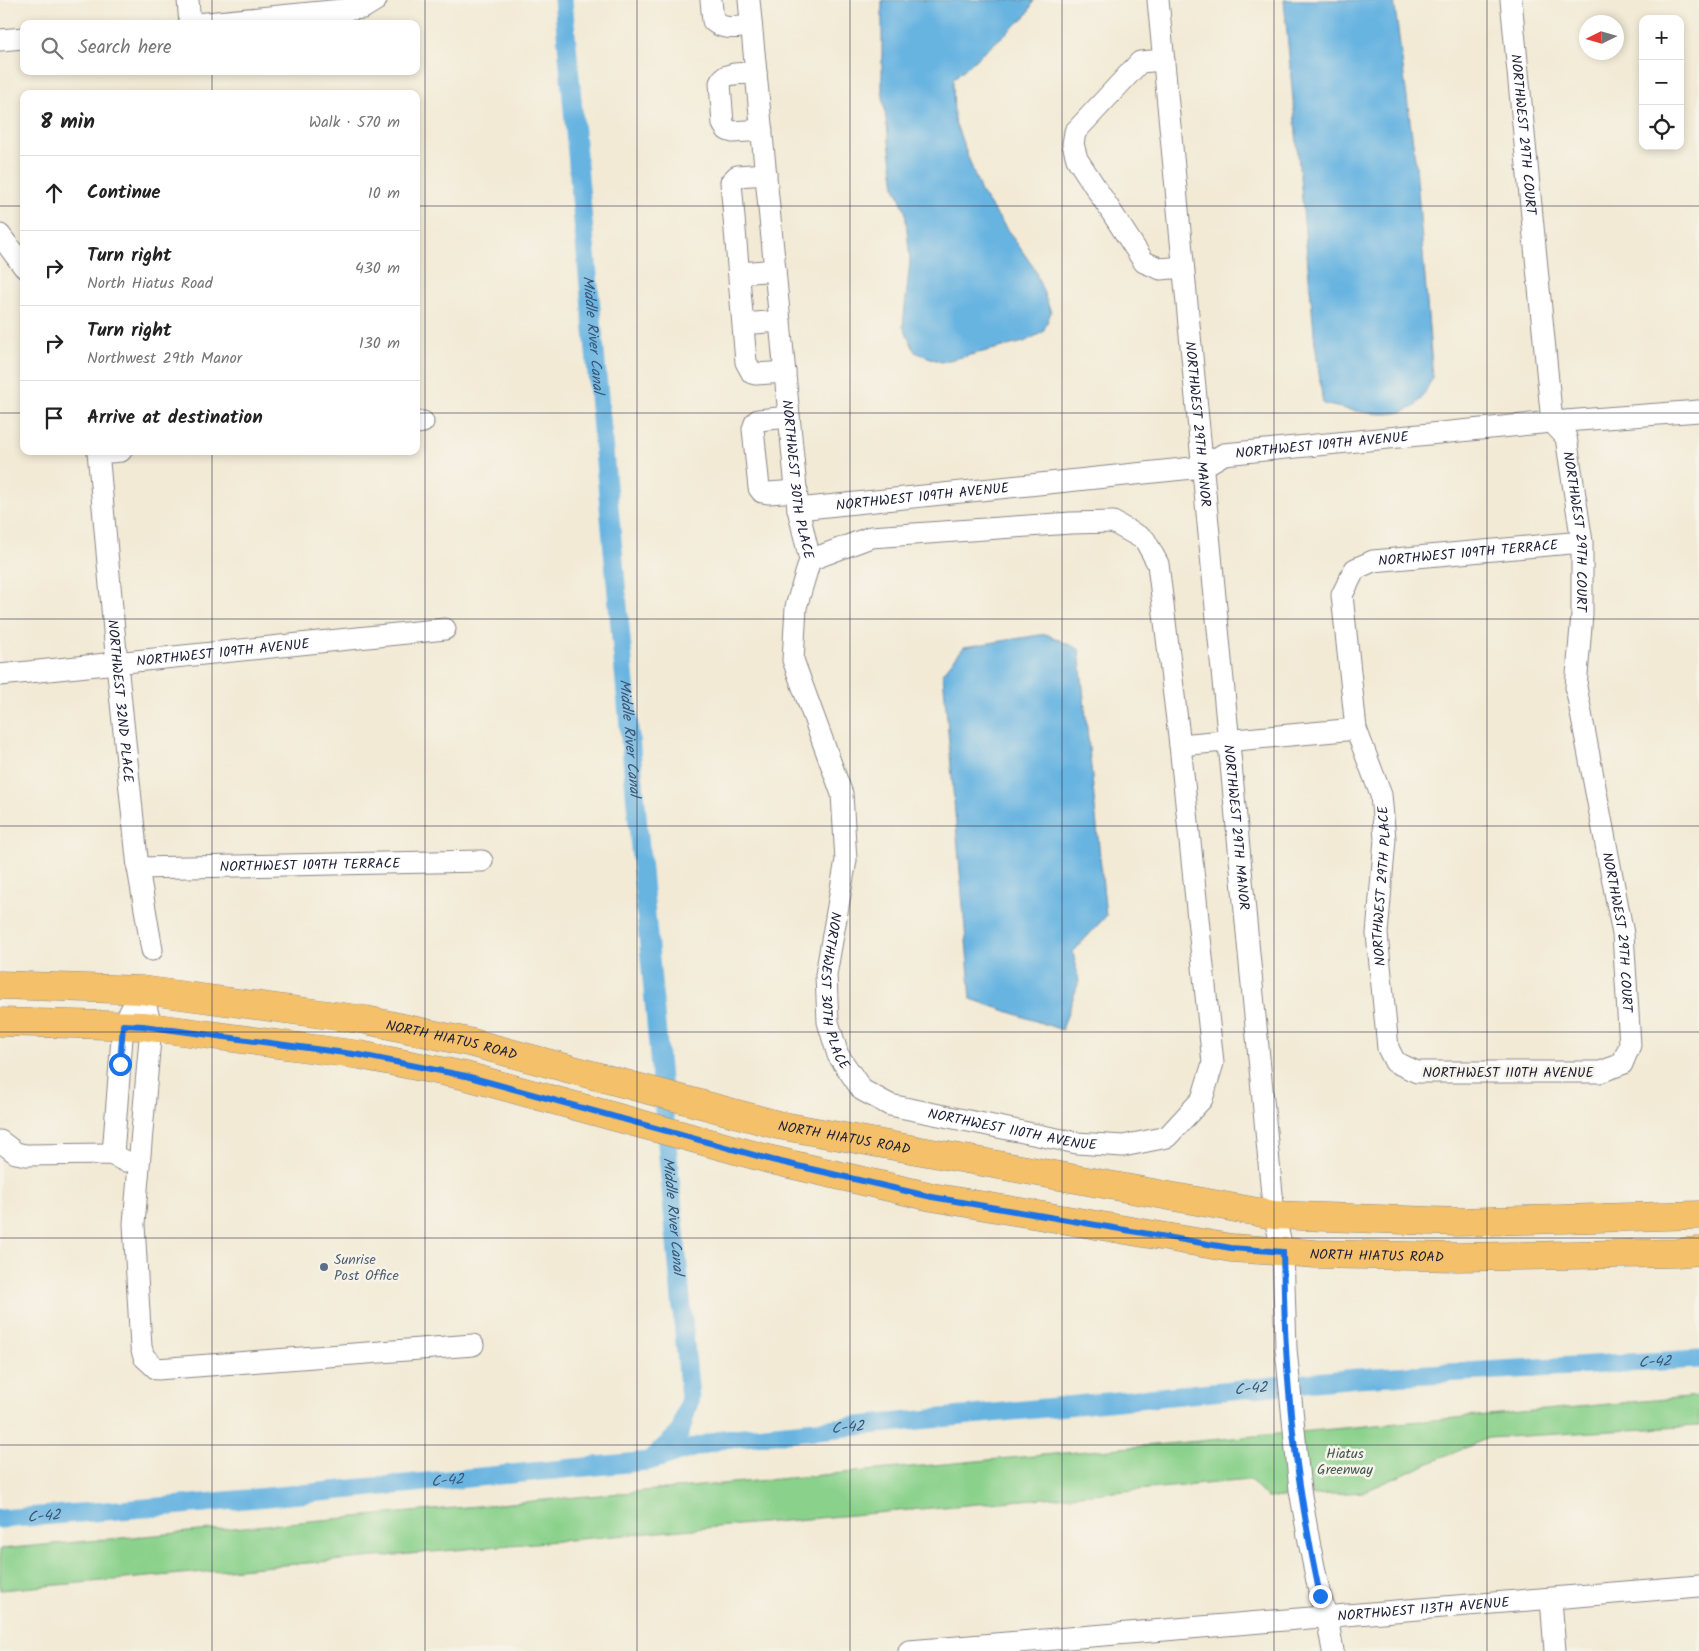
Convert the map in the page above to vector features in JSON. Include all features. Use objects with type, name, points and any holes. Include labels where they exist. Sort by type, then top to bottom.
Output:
[{"type":"main road","name":"NORTH HIATUS ROAD","points":[[0,985],[142,990],[366,1020],[473,1043],[778,1126],[1274,1215],[1457,1222],[1699,1215]]},
{"type":"main road","name":"NORTH HIATUS ROAD","points":[[0,1022],[151,1027],[360,1055],[466,1076],[772,1160],[932,1197],[1231,1248],[1283,1252],[1457,1257],[1699,1251]]},
{"type":"street","points":[[188,0],[190,20]]},
{"type":"street","points":[[238,20],[363,8],[376,0]]},
{"type":"street","points":[[711,0],[713,21],[718,25],[725,28],[751,26]]},
{"type":"street","name":"NORTHWEST 30TH PLACE","points":[[749,0],[797,500],[810,560],[796,607],[793,660],[842,794],[846,860],[826,975],[828,1022],[838,1055],[862,1090]]},
{"type":"street","name":"NORTHWEST 29TH MANOR","points":[[1158,0],[1274,1215],[1283,1252],[1286,1349],[1300,1490],[1320,1596],[1327,1617],[1332,1651]]},
{"type":"street","name":"NORTHWEST 29TH COURT","points":[[1511,0],[1552,422],[1566,437],[1582,542],[1582,614],[1576,687],[1623,934],[1630,1045],[1622,1064]]},
{"type":"street","points":[[0,40],[20,38]]},
{"type":"street","points":[[1164,60],[1140,62],[1075,132],[1073,144],[1077,159],[1144,262],[1161,269],[1184,267]]},
{"type":"street","points":[[756,73],[725,76],[721,79],[722,107],[724,124],[727,130],[733,132],[762,130]]},
{"type":"street","points":[[766,174],[737,176],[731,182],[746,362],[749,370],[756,374],[785,372]]},
{"type":"street","points":[[0,235],[20,257]]},
{"type":"street","points":[[740,273],[775,270]]},
{"type":"street","points":[[744,324],[780,321]]},
{"type":"street","name":"NORTHWEST 109TH AVENUE","points":[[789,417],[758,420],[753,429],[759,488],[762,492],[797,500],[1202,467],[1224,454],[1552,422],[1699,412]]},
{"type":"street","name":"NORTHWEST 32ND PLACE","points":[[98,455],[138,868],[152,950]]},
{"type":"street","points":[[810,560],[871,537],[1071,523],[1113,522],[1146,540],[1158,564],[1180,745],[1356,729]]},
{"type":"street","name":"NORTHWEST 109TH TERRACE","points":[[1355,569],[1373,561],[1582,542]]},
{"type":"street","name":"NORTHWEST 29TH PLACE","points":[[1355,569],[1342,594],[1356,729],[1381,794],[1385,839],[1376,934],[1388,1048],[1394,1062]]},
{"type":"street","name":"NORTHWEST 109TH AVENUE","points":[[0,675],[445,629]]},
{"type":"street","name":"NORTHWEST 110TH AVENUE","points":[[862,1090],[890,1105],[1077,1143],[1123,1146],[1167,1137],[1202,1099],[1213,1063],[1180,745]]},
{"type":"street","name":"NORTHWEST 109TH TERRACE","points":[[138,868],[482,861]]},
{"type":"street","points":[[113,1154],[123,1025],[142,990]]},
{"type":"street","points":[[142,990],[151,1027],[134,1224],[141,1347],[144,1357],[157,1369],[473,1345]]},
{"type":"street","name":"NORTHWEST 110TH AVENUE","points":[[1394,1062],[1416,1072],[1600,1072],[1622,1064]]},
{"type":"street","points":[[0,1141],[16,1153],[26,1155],[113,1154],[138,1168]]},
{"type":"street","name":"NORTHWEST 113TH AVENUE","points":[[909,1651],[1035,1646],[1327,1617],[1699,1586]]},
{"type":"street","points":[[1551,1599],[1554,1651]]},
{"type":"green space","name":"Hiatus Greenway","points":[[1699,1396],[1699,1426],[1488,1438],[1363,1492],[1267,1498],[1250,1480],[0,1590],[0,1549]]},
{"type":"water","points":[[882,0],[1034,0],[1027,15],[953,79],[954,119],[981,192],[1034,268],[1051,312],[1043,332],[1024,342],[941,362],[915,352],[903,326],[910,261],[905,210],[895,187],[882,89]]},
{"type":"water","points":[[1284,0],[1394,0],[1416,166],[1433,378],[1418,403],[1407,410],[1384,414],[1323,404],[1315,343]]},
{"type":"water","points":[[1046,634],[1079,649],[1106,916],[1073,952],[1079,981],[1062,1030],[971,999],[943,673],[964,647]]},
{"type":"waterway","name":"Middle River Canal","points":[[563,0],[690,1398],[680,1433],[653,1457]]},
{"type":"waterway","name":"C-42","points":[[0,1519],[172,1506],[649,1461],[723,1439],[1357,1378],[1699,1359]]},
{"type":"place","name":"Sunrise Post Office","points":[[324,1267]]},
{"type":"route","points":[[120,1064],[123,1025],[143,1026],[360,1055],[466,1076],[772,1160],[932,1197],[1231,1248],[1283,1252],[1286,1349],[1300,1490],[1320,1596]]}]
